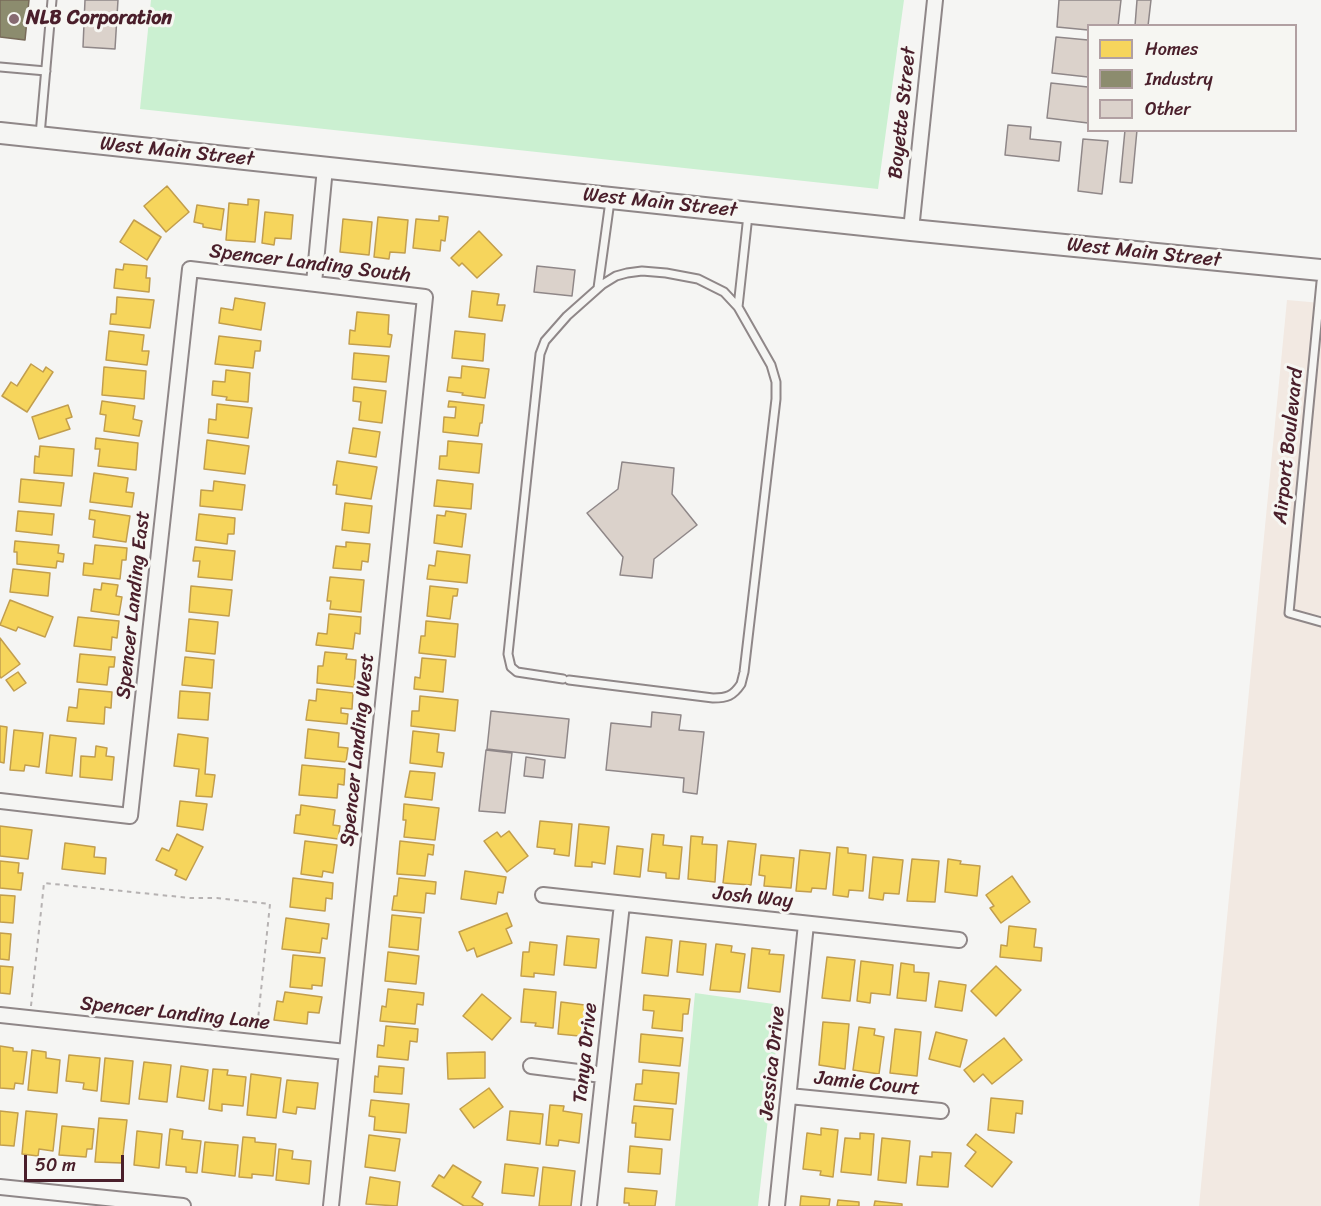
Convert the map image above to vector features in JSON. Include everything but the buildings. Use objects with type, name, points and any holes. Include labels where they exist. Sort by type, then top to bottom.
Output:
[{"type":"main road","name":"West Main Street","points":[[0,133],[911,230],[1321,270]]},
{"type":"street","name":"Boyette Street","points":[[911,230],[935,0]]},
{"type":"street","points":[[314,283],[325,168]]},
{"type":"street","name":"Spencer Landing South","points":[[190,269],[424,297]]},
{"type":"street","name":"Spencer Landing East","points":[[0,801],[130,816],[190,269]]},
{"type":"street","name":"Spencer Landing West","points":[[331,1206],[424,297]]},
{"type":"street","name":"Josh Way","points":[[543,895],[959,940]]},
{"type":"street","name":"Tanya Drive","points":[[589,1206],[622,904]]},
{"type":"street","name":"Jessica Drive","points":[[777,1206],[806,924]]},
{"type":"street","name":"Spencer Landing Lane","points":[[0,1015],[346,1052]]},
{"type":"street","points":[[531,1066],[603,1075]]},
{"type":"street","name":"Jamie Court","points":[[789,1096],[941,1111]]},
{"type":"street","points":[[0,1187],[183,1206]]},
{"type":"lane","points":[[40,138],[51,0]]},
{"type":"lane","points":[[0,67],[46,71]]},
{"type":"lane","points":[[598,288],[610,198]]},
{"type":"lane","points":[[738,307],[748,213]]},
{"type":"lane","points":[[642,271],[698,279],[724,292],[738,307],[771,365],[776,382],[776,399],[748,638],[741,684],[735,694],[725,698],[517,672],[511,667],[508,654],[540,354],[552,331],[598,288],[616,276],[642,271]]},
{"type":"lane","name":"Airport Boulevard","points":[[1321,282],[1289,613],[1321,622]]},
{"type":"path","points":[[29,1018],[44,883],[190,898],[217,897],[270,904],[256,1042]]},
{"type":"shaded area","points":[[1287,300],[1321,303],[1321,1206],[1199,1206]]},
{"type":"green space","points":[[151,0],[904,0],[878,189],[140,109]]},
{"type":"green space","points":[[695,993],[781,1005],[758,1206],[675,1206]]},
{"type":"place","name":"NLB Corporation","points":[[14,19]]}]
